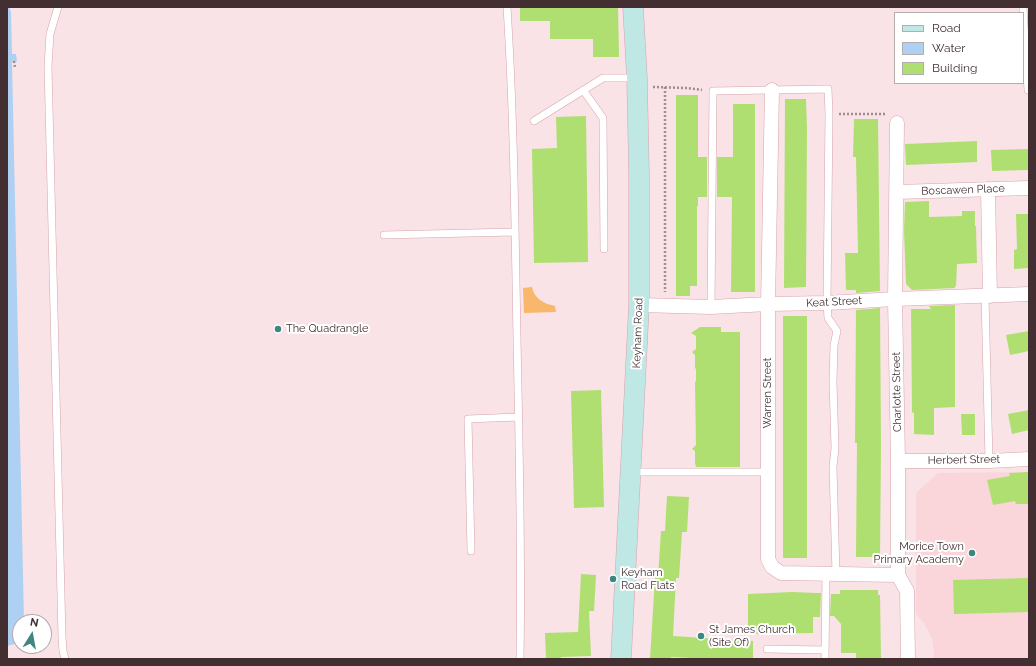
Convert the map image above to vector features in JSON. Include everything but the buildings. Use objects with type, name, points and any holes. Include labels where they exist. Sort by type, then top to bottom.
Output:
[{"type":"main road","name":"Keyham Road","points":[[621,659],[640,306],[637,78],[634,7]]},
{"type":"street","name":"Warren Street","points":[[772,90],[768,304],[768,559],[772,567],[781,573],[898,575]]},
{"type":"street","name":"Charlotte Street","points":[[893,119],[897,192],[895,299],[898,461],[898,575],[907,591],[908,659]]},
{"type":"street","name":"Boscawen Place","points":[[897,192],[1029,188]]},
{"type":"street","points":[[988,189],[988,296]]},
{"type":"street","name":"Keat Street","points":[[640,306],[711,307],[1029,294]]},
{"type":"street","name":"Herbert Street","points":[[898,461],[989,461],[1029,459]]},
{"type":"lane","points":[[58,7],[50,34],[48,66],[62,637],[65,659]]},
{"type":"lane","points":[[507,7],[511,72],[518,417],[521,584],[520,659]]},
{"type":"lane","points":[[1024,7],[1028,90]]},
{"type":"lane","points":[[534,121],[603,78],[637,78]]},
{"type":"lane","points":[[711,307],[713,91],[828,89],[827,303],[828,318],[837,331],[834,345],[833,375],[835,441],[831,574],[825,659]]},
{"type":"lane","points":[[583,90],[603,118],[604,249]]},
{"type":"lane","points":[[384,235],[514,232]]},
{"type":"lane","points":[[988,296],[989,461]]},
{"type":"lane","points":[[470,552],[468,419],[518,417]]},
{"type":"lane","points":[[631,472],[768,472]]},
{"type":"lane","points":[[767,649],[825,650]]},
{"type":"path","points":[[14,61],[15,68]]},
{"type":"path","points":[[665,292],[665,87],[713,91]]},
{"type":"path","points":[[829,114],[893,119]]},
{"type":"shaded area","points":[[532,287],[538,298],[547,304],[555,306],[556,312],[524,313],[523,288]]},
{"type":"shaded area","name":"Morice Town Primary Academy","points":[[1029,472],[1029,659],[933,659],[934,653],[932,639],[924,623],[916,614],[916,493],[938,473]]},
{"type":"water","points":[[7,7],[9,7],[11,12],[12,54],[16,54],[17,61],[12,62],[24,614],[12,614],[12,645],[7,646]]},
{"type":"place","name":"The Quadrangle","points":[[278,329]]},
{"type":"place","name":"Morice Town Primary Academy","points":[[972,553]]},
{"type":"place","name":"Keyham Road Flats","points":[[613,579]]},
{"type":"place","name":"St James Church (Site Of)","points":[[701,636]]}]
